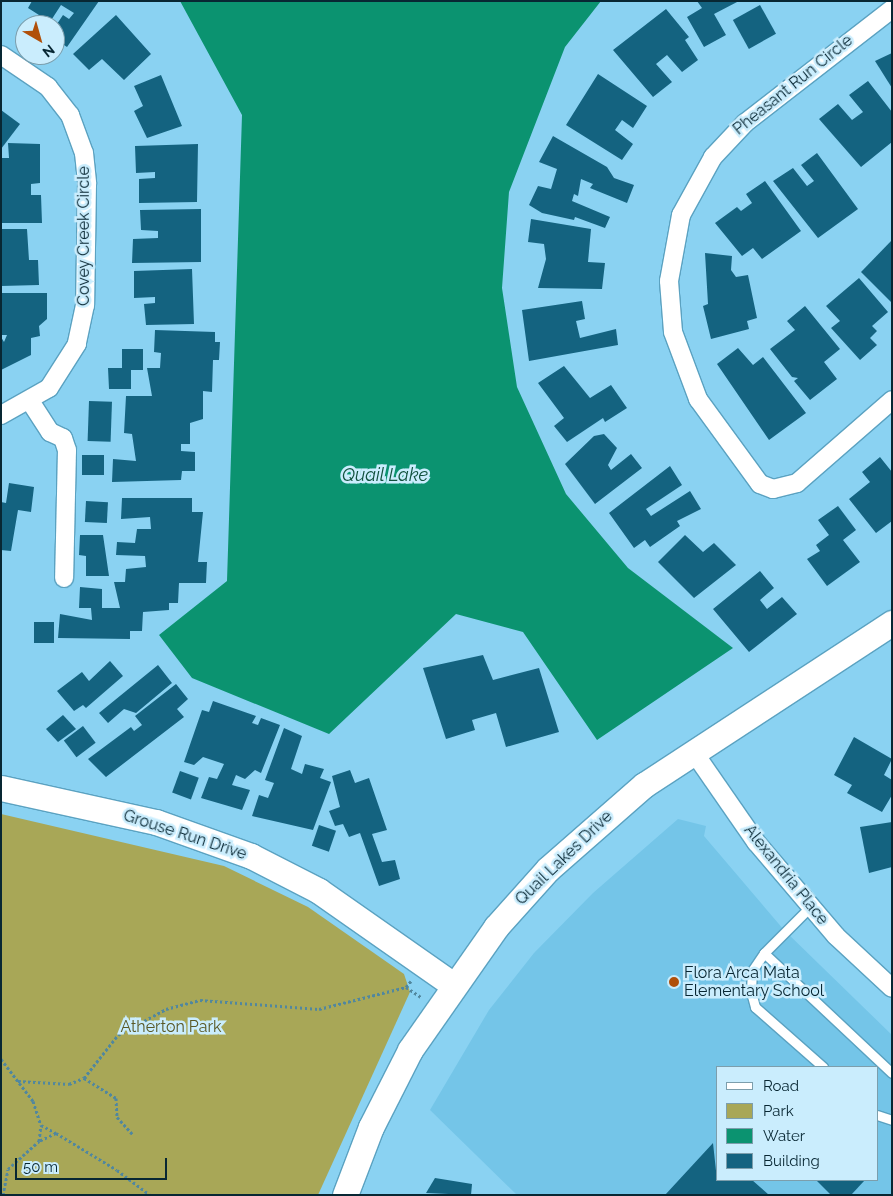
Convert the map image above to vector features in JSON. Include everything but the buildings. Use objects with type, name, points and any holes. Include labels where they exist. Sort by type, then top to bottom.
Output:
[{"type":"main road","name":"Quail Lakes Drive","points":[[345,1195],[371,1127],[410,1050],[496,927],[548,869],[616,807],[693,751],[892,623]]},
{"type":"main road","name":"Grouse Run Drive","points":[[1,788],[156,822],[251,856],[319,891],[453,986]]},
{"type":"street","name":"Pheasant Run Circle","points":[[892,9],[744,123],[718,150],[681,215],[669,281],[673,332],[698,399],[760,484],[773,489],[796,483],[892,400]]},
{"type":"street","name":"Covey Creek Circle","points":[[1,55],[48,87],[70,116],[84,153],[87,184],[82,329],[69,363],[49,388],[30,401],[1,415]]},
{"type":"street","points":[[30,401],[50,432],[63,438],[67,450],[64,578]]},
{"type":"street","name":"Alexandria Place","points":[[693,751],[756,842],[810,907],[892,988]]},
{"type":"lane","points":[[810,907],[764,953],[752,971],[755,1007],[823,1066]]},
{"type":"lane","points":[[764,953],[892,1073]]},
{"type":"lane","points":[[878,1115],[892,1120]]},
{"type":"path","points":[[18,1081],[68,1084],[84,1078],[118,1035],[166,1009],[200,1000],[319,1009],[406,987]]},
{"type":"path","points":[[1,1060],[33,1101],[40,1125],[39,1141]]},
{"type":"path","points":[[84,1078],[116,1098],[117,1117],[133,1135]]},
{"type":"path","points":[[40,1125],[56,1133],[150,1195]]},
{"type":"path","points":[[3,1195],[8,1169],[39,1141],[56,1133]]},
{"type":"shaded area","name":"Flora Arca Mata Elementary School","points":[[678,819],[706,826],[704,836],[784,930],[892,1035],[892,1195],[517,1195],[430,1110],[489,1010],[534,953],[593,893]]},
{"type":"green space","name":"Atherton Park","points":[[1,814],[224,866],[308,907],[404,974],[410,992],[318,1195],[1,1195]]},
{"type":"water","name":"Quail Lake","points":[[180,1],[601,1],[565,47],[509,192],[502,288],[517,387],[566,494],[628,568],[733,648],[597,740],[523,632],[456,614],[329,734],[192,678],[159,635],[227,581],[242,115]]},
{"type":"place","name":"Flora Arca Mata Elementary School","points":[[674,982]]}]
